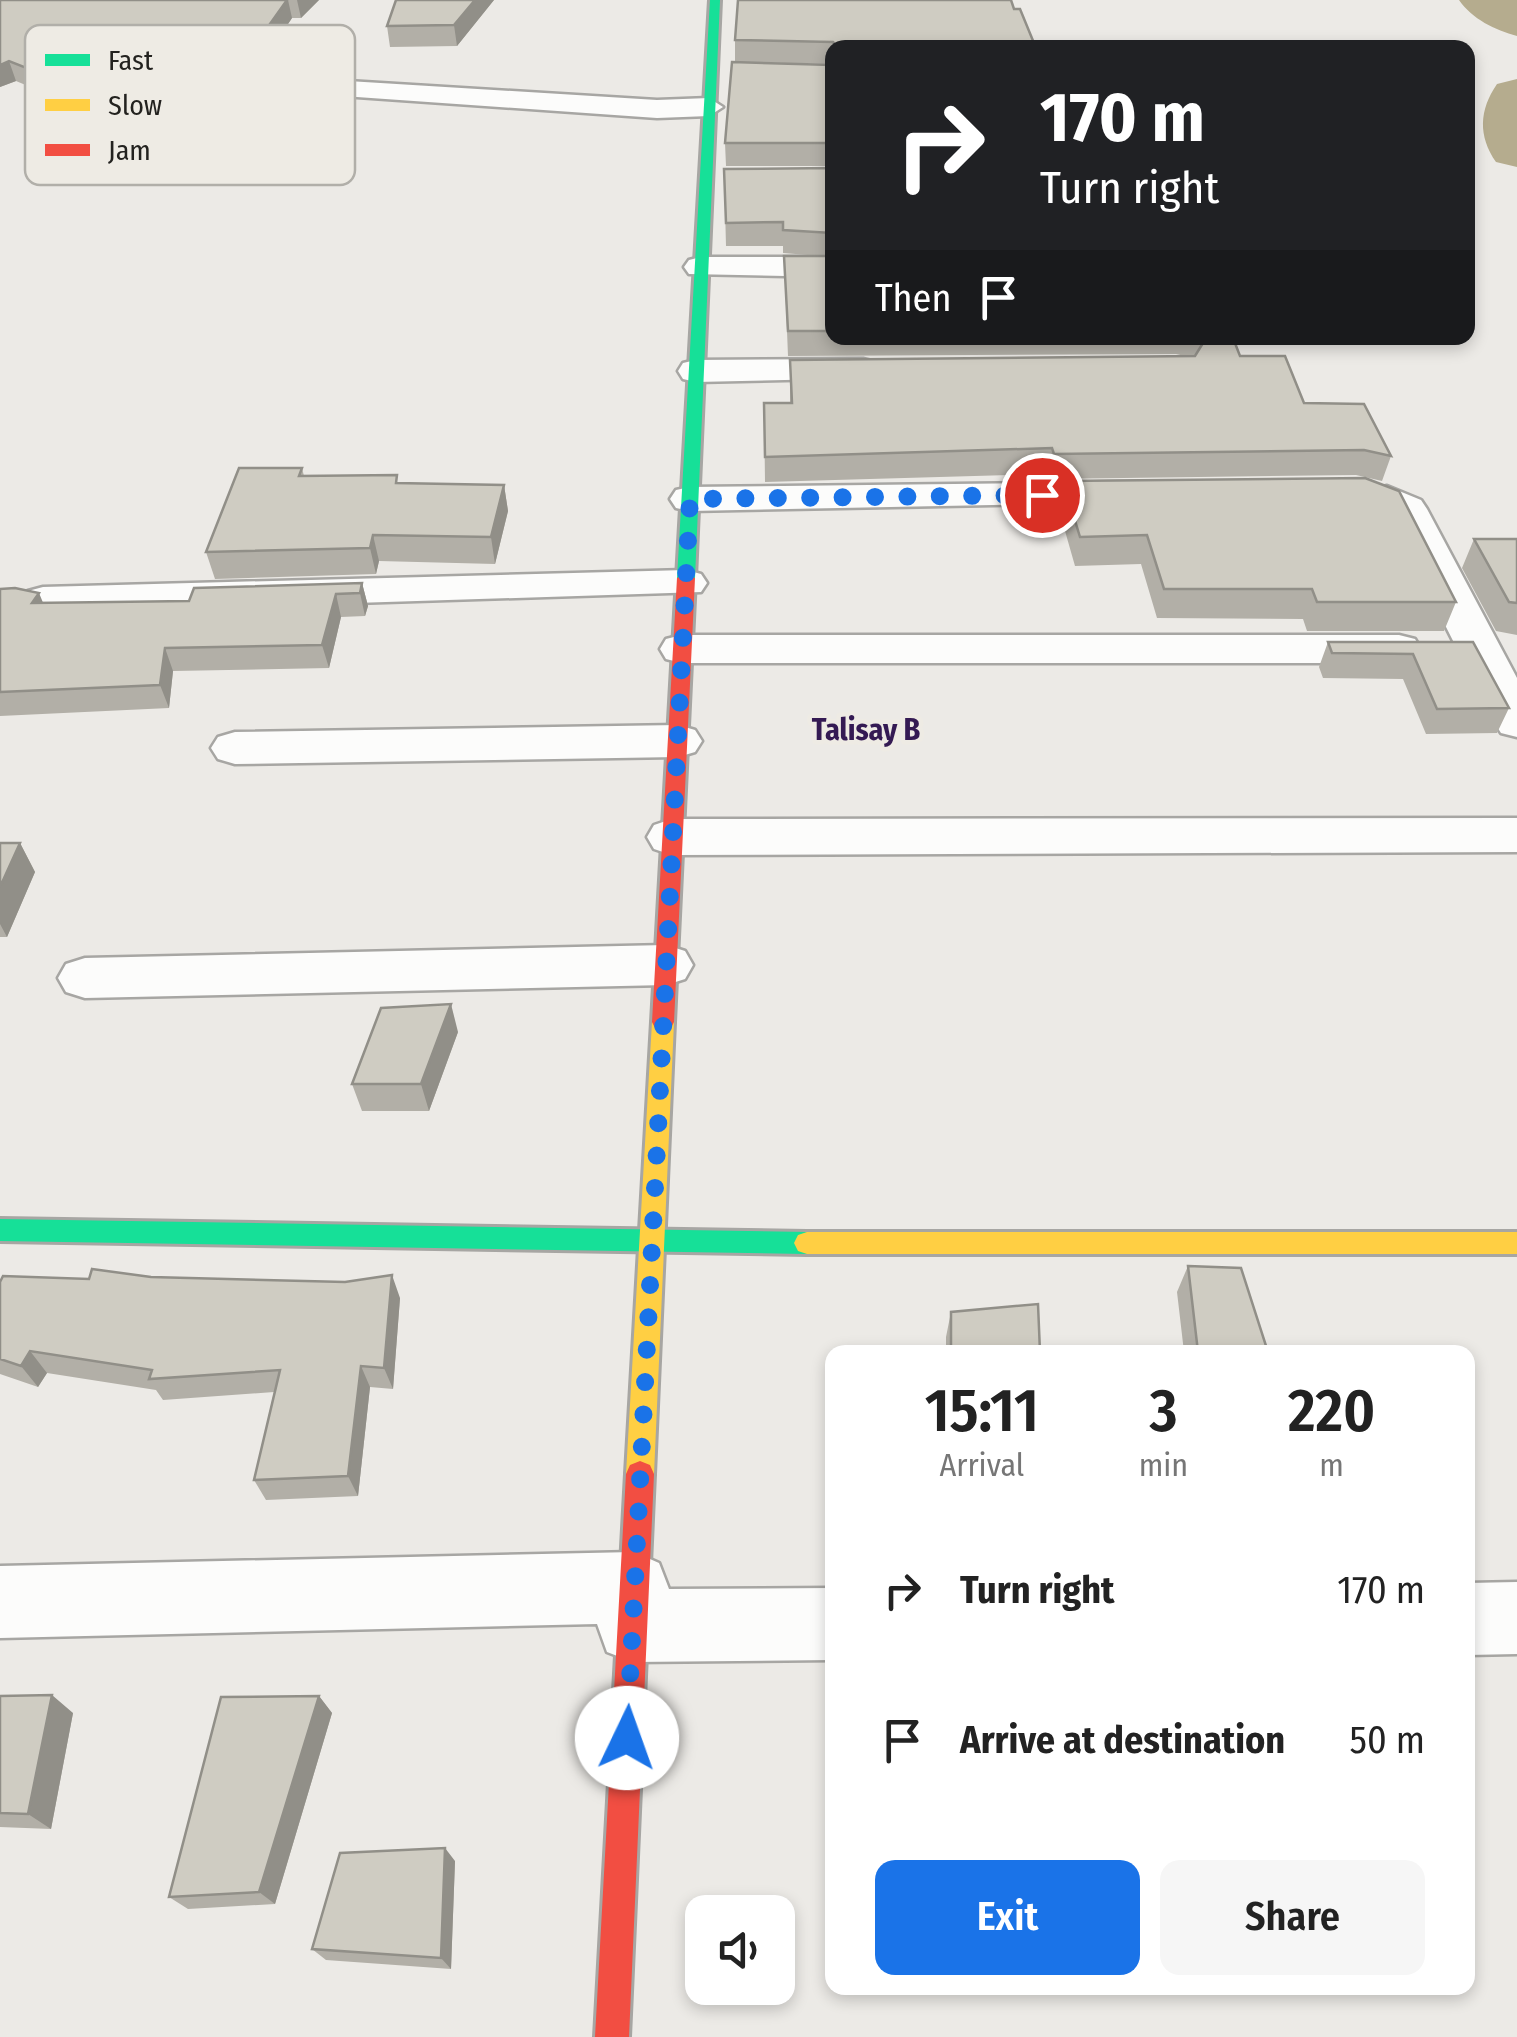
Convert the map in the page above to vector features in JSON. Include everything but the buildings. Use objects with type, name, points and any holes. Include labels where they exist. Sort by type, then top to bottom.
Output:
[{"type":"street","points":[[612,2037],[715,0]]},
{"type":"street","points":[[711,74],[746,74]]},
{"type":"street","points":[[355,90],[710,108]]},
{"type":"street","points":[[706,179],[742,179]]},
{"type":"street","points":[[701,267],[825,267]]},
{"type":"street","points":[[696,371],[908,370]]},
{"type":"street","points":[[1356,491],[1378,495],[1407,509],[1500,649],[1517,722]]},
{"type":"street","points":[[690,499],[1180,493]]},
{"type":"street","points":[[43,600],[686,583]]},
{"type":"street","points":[[682,648],[1500,649]]},
{"type":"street","points":[[235,748],[678,741]]},
{"type":"street","points":[[672,837],[1517,835]]},
{"type":"street","points":[[85,978],[666,964]]},
{"type":"street","points":[[0,1230],[652,1243],[1517,1243]]},
{"type":"street","points":[[0,1602],[634,1607],[825,1623]]},
{"type":"street","points":[[1475,1619],[1517,1618]]},
{"type":"waterway","points":[[1485,0],[1517,20]]},
{"type":"waterway","points":[[1517,96],[1510,121],[1517,149]]},
{"type":"traffic: fast","points":[[686,578],[715,0]]},
{"type":"traffic: fast","points":[[0,1230],[807,1243]]},
{"type":"traffic: slow","points":[[640,1474],[663,1022]]},
{"type":"traffic: slow","points":[[807,1243],[1517,1243]]},
{"type":"traffic: jam","points":[[663,1022],[686,578]]},
{"type":"traffic: jam","points":[[612,2037],[640,1474]]},
{"type":"district","name":"Talisay B","points":[[866,730]]},
{"type":"route","points":[[627,1738],[690,499],[1042,495]]}]
